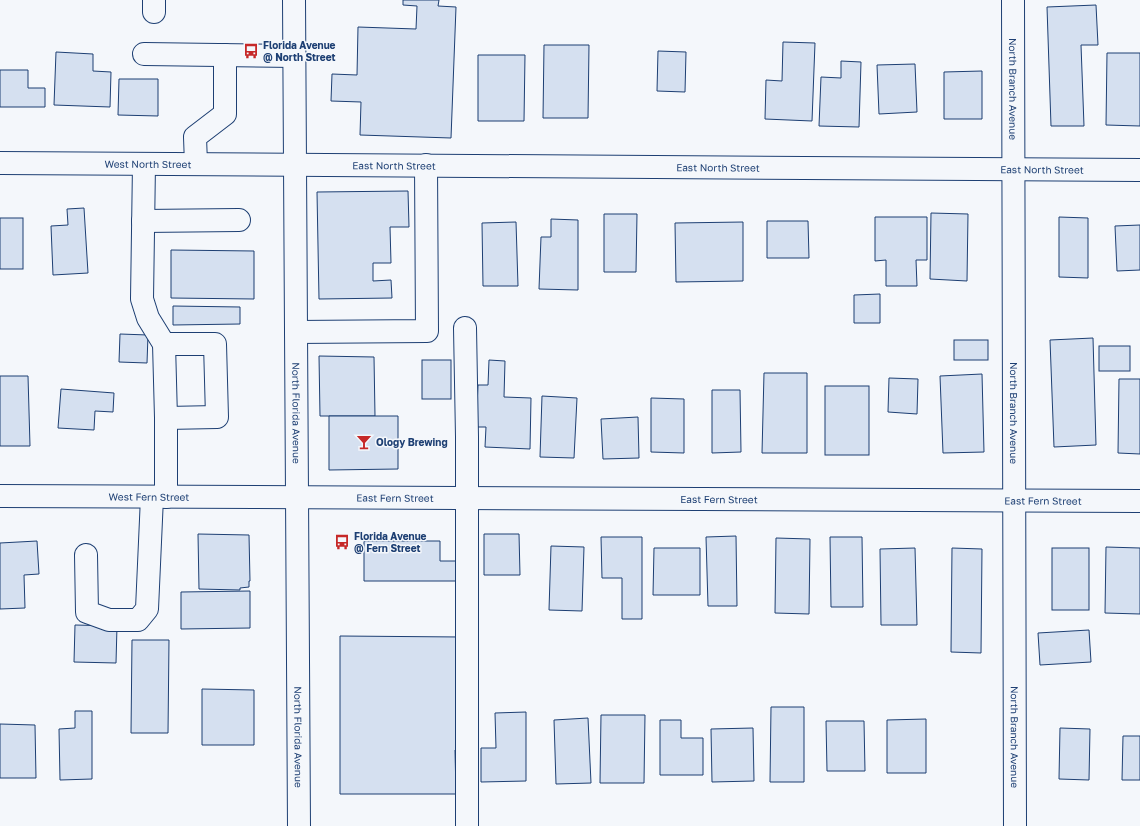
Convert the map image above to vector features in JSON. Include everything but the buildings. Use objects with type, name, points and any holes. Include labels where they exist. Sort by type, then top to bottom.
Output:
[{"type":"street","name":"North Florida Avenue","points":[[294,0],[299,826]]},
{"type":"street","name":"North Branch Avenue","points":[[1013,0],[1015,826]]},
{"type":"street","points":[[144,54],[295,56]]},
{"type":"street","points":[[196,164],[195,137],[225,114],[225,55]]},
{"type":"street","name":"West North Street","points":[[0,163],[295,165]]},
{"type":"street","points":[[86,555],[87,612],[109,620],[138,620],[147,609],[166,418],[164,344],[148,318],[142,299],[144,164]]},
{"type":"street","name":"East North Street","points":[[295,165],[1014,168],[1140,170]]},
{"type":"street","points":[[296,332],[427,331],[426,165]]},
{"type":"street","points":[[143,221],[239,220]]},
{"type":"street","points":[[465,328],[467,437],[467,826]]},
{"type":"street","points":[[164,344],[215,344],[217,417],[166,418]]},
{"type":"street","name":"West Fern Street","points":[[0,496],[297,498]]},
{"type":"street","name":"East Fern Street","points":[[297,498],[1140,501]]},
{"type":"place","name":"Florida Avenue @ North Street","points":[[251,51]]},
{"type":"place","name":"Ology Brewing","points":[[364,442]]},
{"type":"place","name":"Florida Avenue @ Fern Street","points":[[342,542]]}]
